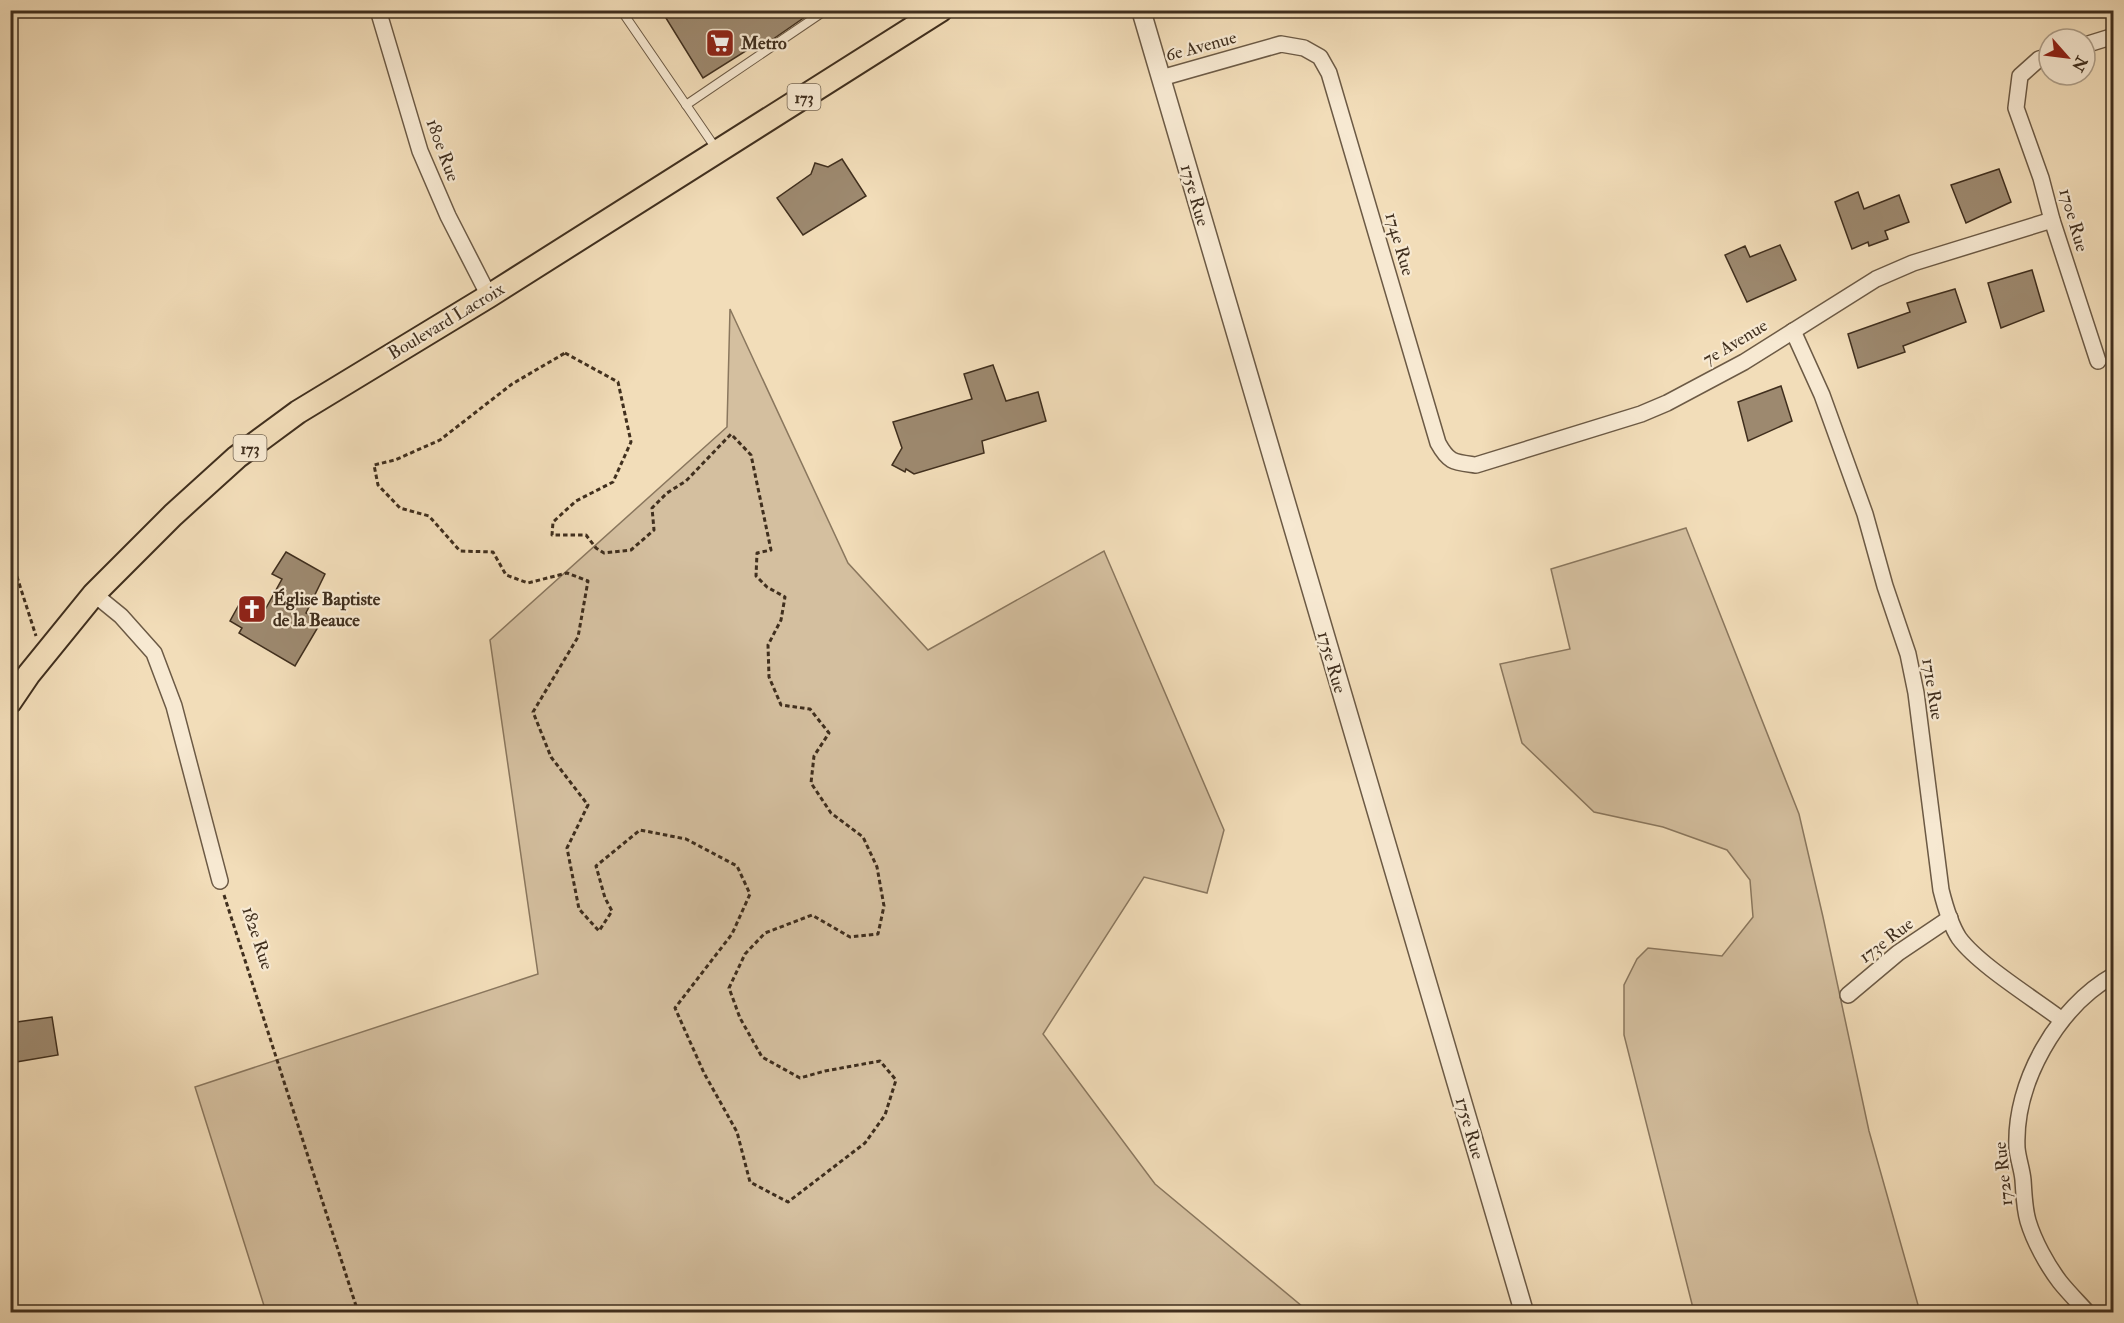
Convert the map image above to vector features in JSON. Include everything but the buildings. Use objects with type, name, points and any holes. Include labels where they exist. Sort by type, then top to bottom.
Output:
[{"type":"main road","name":"Boulevard Lacroix","points":[[10,702],[94,594],[173,515],[237,457],[298,412],[489,296],[941,10]]},
{"type":"street","name":"180e Rue","points":[[378,10],[420,151],[448,216],[489,296]]},
{"type":"street","name":"175e Rue","points":[[1141,10],[1524,1312]]},
{"type":"street","points":[[2097,41],[2114,36]]},
{"type":"street","name":"6e Avenue","points":[[1161,78],[1281,45],[1304,48],[1320,57]]},
{"type":"street","name":"174e Rue","points":[[1320,57],[1329,73],[1438,443]]},
{"type":"street","name":"170e Rue","points":[[2037,60],[2020,76],[2016,108],[2041,178],[2052,220],[2098,361]]},
{"type":"street","name":"7e Avenue","points":[[1438,443],[1446,458],[1476,465],[1641,414],[1667,403],[1744,362],[1876,279],[1904,267],[2052,220]]},
{"type":"street","name":"171e Rue","points":[[1793,331],[1822,395],[1865,514],[1885,586],[1908,654],[1916,693],[1941,890],[1950,918],[1959,938],[1977,956],[2062,1020]]},
{"type":"street","points":[[94,594],[121,616],[154,653],[174,706],[220,881]]},
{"type":"street","name":"173e Rue","points":[[1848,995],[1898,953],[1950,918]]},
{"type":"street","name":"172e Rue","points":[[2087,1312],[2059,1281],[2027,1220],[2023,1177],[2017,1149],[2019,1115],[2039,1054],[2062,1020],[2087,995],[2114,975]]},
{"type":"lane","points":[[621,10],[718,152]]},
{"type":"lane","points":[[686,105],[826,10]]},
{"type":"path","points":[[565,353],[618,382],[631,442],[613,482],[576,501],[553,522],[552,535],[586,535],[596,548],[604,553],[631,550],[654,530],[652,508],[667,493],[686,481],[731,434],[751,455],[771,550],[757,553],[756,576],[767,587],[785,597],[781,620],[768,645],[769,676],[781,705],[810,709],[829,733],[814,756],[811,783],[831,813],[863,837],[877,867],[884,906],[878,934],[850,937],[812,915],[765,933],[745,954],[729,988],[740,1018],[762,1057],[800,1078],[825,1071],[880,1062],[896,1080],[885,1114],[865,1143],[788,1202],[750,1182],[737,1132],[704,1073],[675,1008],[732,934],[750,894],[736,866],[686,839],[640,830],[596,866],[605,898],[612,911],[599,931],[579,909],[570,873],[567,848],[588,805],[551,757],[533,712],[578,637],[588,581],[567,573],[528,583],[506,575],[493,552],[460,551],[429,516],[400,508],[378,485],[374,465],[395,460],[440,440],[512,384],[565,353]]},
{"type":"path","points":[[10,555],[43,658]]},
{"type":"path","name":"182e Rue","points":[[220,881],[358,1312]]},
{"type":"shaded area","points":[[730,309],[848,563],[928,650],[1104,551],[1224,830],[1207,893],[1144,877],[1043,1034],[1155,1184],[1309,1312],[266,1312],[195,1087],[538,974],[490,640],[727,427]]},
{"type":"shaded area","points":[[1686,528],[1799,814],[1869,1131],[1920,1312],[1694,1312],[1624,1035],[1624,985],[1637,959],[1648,948],[1722,956],[1753,917],[1750,880],[1727,850],[1663,827],[1594,812],[1522,743],[1500,664],[1570,649],[1551,569]]},
{"type":"place","name":"Metro","points":[[720,43]]},
{"type":"place","name":"Église Baptiste de la Beauce","points":[[252,609]]}]
